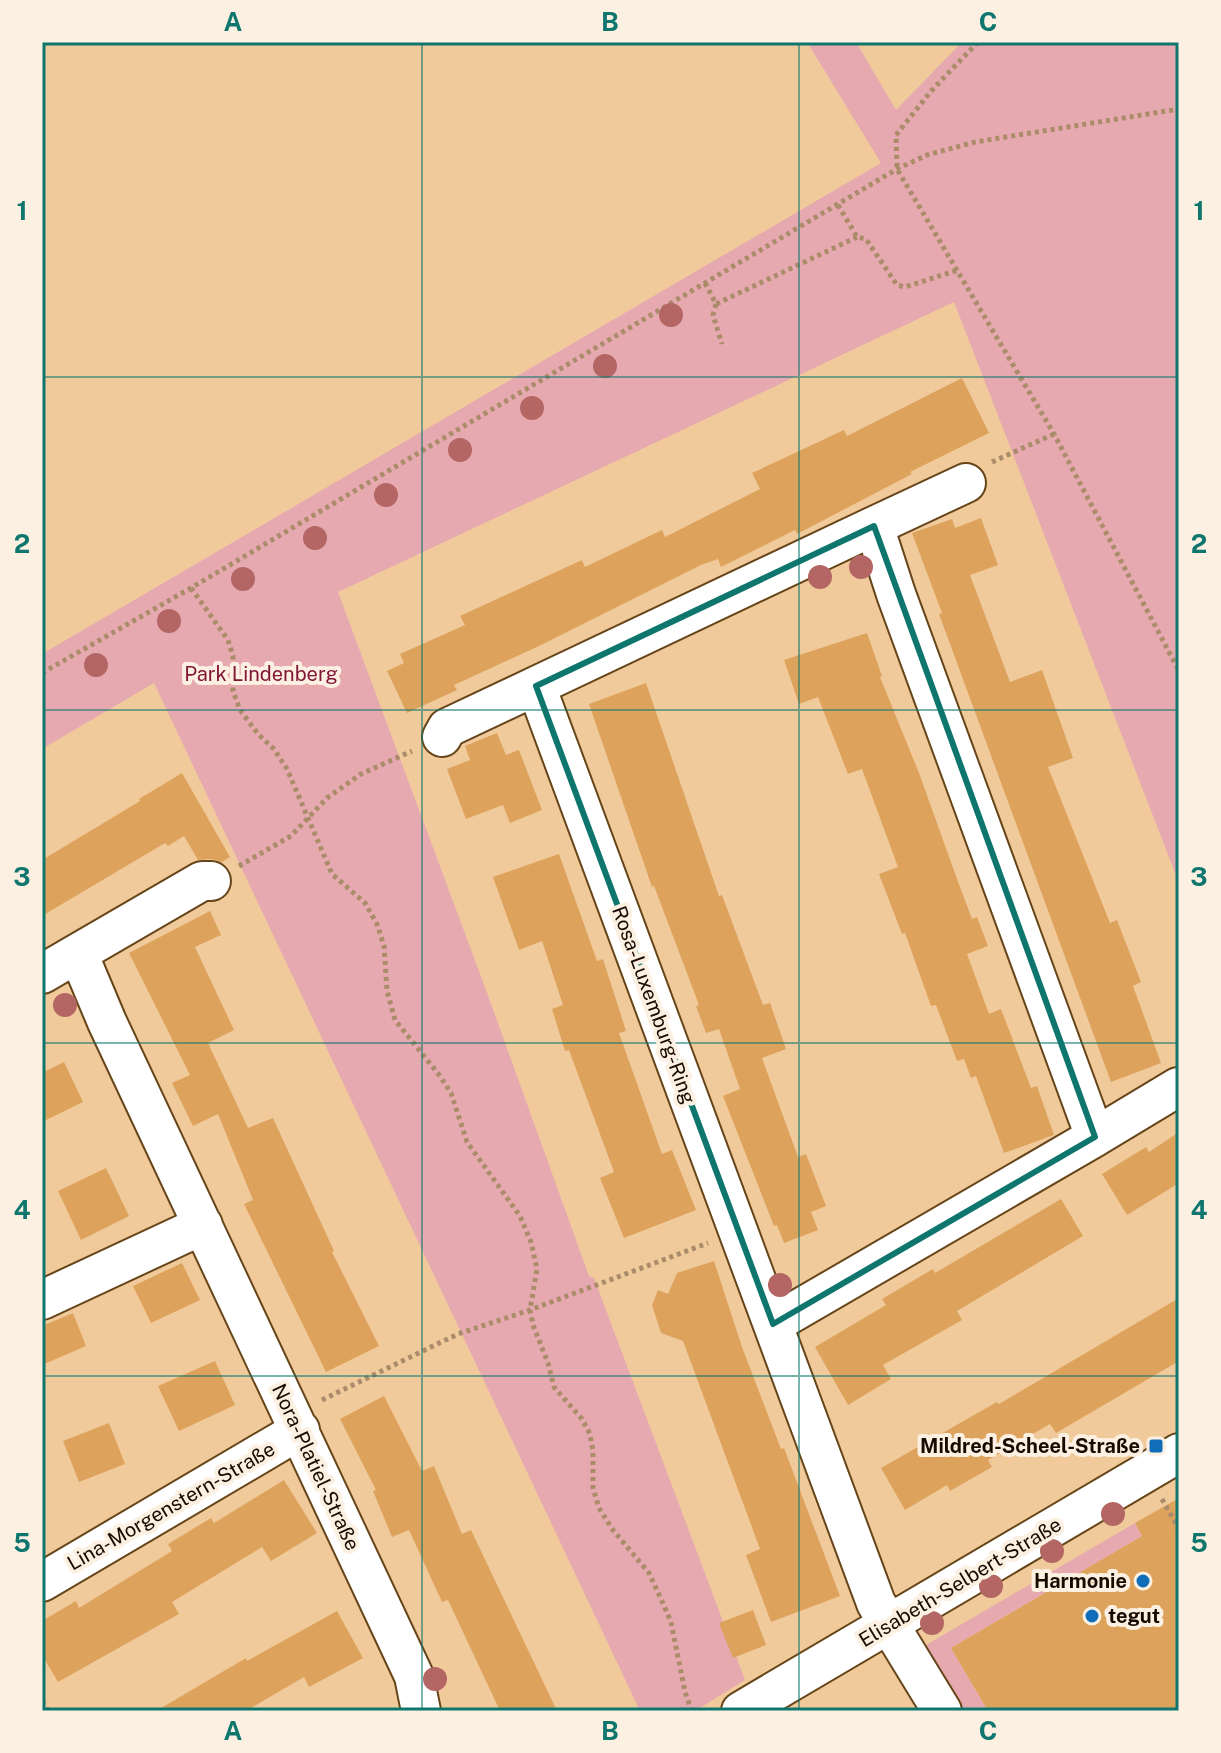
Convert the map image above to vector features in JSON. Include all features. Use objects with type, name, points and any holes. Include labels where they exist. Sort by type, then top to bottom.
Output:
[{"type":"street","points":[[442,737],[447,728],[966,483]]},
{"type":"street","points":[[874,526],[901,609],[1095,1137]]},
{"type":"street","name":"Rosa-Luxemburg-Ring","points":[[536,686],[876,1603],[890,1623]]},
{"type":"street","points":[[42,974],[202,881],[211,881]]},
{"type":"street","name":"Nora-Platiel-Straße","points":[[78,953],[107,1022],[414,1676],[421,1711]]},
{"type":"street","points":[[773,1324],[1178,1087]]},
{"type":"street","points":[[42,1300],[203,1225]]},
{"type":"street","name":"Lina-Morgenstern-Straße","points":[[42,1582],[296,1422]]},
{"type":"street","name":"Elisabeth-Selbert-Straße","points":[[741,1711],[1179,1453]]},
{"type":"street","points":[[890,1623],[942,1711]]},
{"type":"path","points":[[978,42],[932,90],[896,135],[897,169],[1054,434],[1179,671]]},
{"type":"path","points":[[42,673],[191,588],[897,169],[927,155],[975,142],[1179,109]]},
{"type":"path","points":[[838,205],[857,237]]},
{"type":"path","points":[[716,304],[857,237],[866,239],[897,285],[905,287],[958,270]]},
{"type":"path","points":[[705,283],[716,304],[713,315],[722,344]]},
{"type":"path","points":[[966,483],[970,471],[1054,434]]},
{"type":"path","points":[[191,588],[228,640],[233,656],[233,691],[240,710],[287,769],[332,874],[365,903],[377,924],[384,946],[387,991],[395,1020],[446,1084],[467,1142],[520,1216],[531,1242],[537,1269],[530,1310],[554,1387],[582,1419],[590,1434],[593,1488],[599,1508],[649,1573],[666,1611],[692,1711]]},
{"type":"path","points":[[211,881],[291,836],[327,798],[361,774],[442,737]]},
{"type":"path","points":[[296,1422],[458,1334],[721,1238]]},
{"type":"path","points":[[42,1701],[48,1711]]},
{"type":"highlighted area","points":[[874,526],[1095,1137],[773,1324],[536,686]]},
{"type":"green space","name":"Park Lindenberg","points":[[807,42],[856,42],[896,110],[962,42],[1179,42],[1179,883],[954,302],[338,592],[589,1276],[594,1278],[745,1680],[695,1711],[640,1711],[154,683],[42,749],[42,654],[881,163]]},
{"type":"green space","points":[[1135,1523],[1142,1536],[951,1648],[988,1711],[958,1711],[921,1648]]},
{"type":"building","points":[[962,378],[989,433],[797,534],[795,530],[721,567],[718,559],[701,565],[454,685],[457,690],[407,713],[387,671],[404,663],[400,654],[465,625],[460,616],[582,560],[585,567],[662,530],[665,537],[760,489],[752,473],[844,430],[847,436]]},
{"type":"building","points":[[981,518],[998,565],[970,575],[1010,682],[1042,670],[1073,758],[1048,767],[1110,923],[1117,920],[1141,982],[1133,986],[1161,1063],[1111,1082],[912,533],[952,519],[955,528]]},
{"type":"building","points":[[867,633],[880,677],[972,919],[977,917],[988,946],[967,954],[989,1014],[1001,1009],[1031,1088],[1037,1086],[1054,1135],[1004,1153],[976,1076],[971,1078],[964,1059],[957,1061],[936,1005],[931,1006],[905,933],[902,934],[879,874],[898,867],[862,769],[848,774],[818,697],[799,704],[784,660]]},
{"type":"building","points":[[646,683],[719,896],[722,895],[763,1005],[770,1003],[786,1049],[762,1058],[798,1157],[806,1154],[826,1206],[811,1212],[818,1230],[784,1243],[777,1225],[774,1226],[723,1096],[740,1089],[719,1029],[706,1033],[696,1006],[699,1005],[652,887],[589,704]]},
{"type":"building","points":[[497,733],[506,755],[519,750],[542,810],[510,823],[503,805],[466,819],[447,769],[470,760],[465,746]]},
{"type":"building","points":[[182,773],[230,857],[222,862],[198,860],[184,836],[168,846],[165,843],[42,916],[42,860]]},
{"type":"building","points":[[559,854],[597,961],[603,959],[626,1031],[619,1033],[662,1154],[672,1150],[696,1210],[624,1238],[600,1178],[614,1172],[569,1050],[565,1051],[552,1009],[563,1005],[542,941],[519,950],[493,877]]},
{"type":"building","points":[[210,911],[221,935],[195,947],[234,1030],[208,1043],[248,1128],[273,1118],[332,1252],[379,1346],[326,1372],[244,1204],[253,1200],[218,1114],[193,1126],[172,1083],[190,1075],[129,953]]},
{"type":"building","points":[[64,1062],[83,1102],[42,1122],[42,1073]]},
{"type":"building","points":[[1179,1132],[1179,1183],[1127,1215],[1102,1174],[1146,1147],[1149,1152]]},
{"type":"building","points":[[106,1168],[129,1216],[81,1240],[58,1191]]},
{"type":"building","points":[[1061,1199],[1083,1236],[957,1311],[962,1320],[883,1365],[891,1379],[848,1405],[815,1347],[886,1305],[882,1299],[933,1269],[935,1273]]},
{"type":"building","points":[[714,1261],[742,1347],[840,1596],[771,1622],[746,1555],[760,1549],[683,1341],[661,1333],[652,1305],[658,1290],[668,1294],[677,1273]]},
{"type":"building","points":[[182,1263],[200,1300],[151,1323],[133,1286]]},
{"type":"building","points":[[1179,1298],[1179,1361],[1056,1433],[1050,1424],[988,1460],[992,1467],[950,1491],[947,1485],[905,1510],[881,1468],[997,1402],[999,1404]]},
{"type":"building","points":[[73,1313],[86,1346],[42,1365],[42,1326]]},
{"type":"building","points":[[215,1361],[235,1405],[179,1431],[158,1386]]},
{"type":"building","points":[[384,1396],[422,1471],[434,1466],[462,1534],[471,1530],[557,1711],[500,1711],[448,1600],[442,1602],[409,1530],[392,1537],[373,1491],[376,1490],[340,1419]]},
{"type":"building","points":[[109,1423],[125,1464],[79,1482],[63,1441]]},
{"type":"building","points":[[284,1480],[317,1533],[271,1561],[262,1547],[172,1602],[179,1614],[58,1682],[42,1655],[42,1621],[76,1601],[79,1608],[172,1551],[168,1544],[211,1518],[214,1523]]},
{"type":"building","name":"tegut","points":[[1179,1498],[1179,1711],[988,1711],[951,1648],[1142,1536],[1135,1523]]},
{"type":"building","points":[[753,1610],[766,1645],[733,1658],[719,1623]]},
{"type":"building","points":[[337,1611],[363,1658],[309,1687],[304,1677],[246,1711],[156,1711],[246,1658],[247,1661]]},
{"type":"place","name":"Mildred-Scheel-Straße","points":[[1156,1446]]},
{"type":"place","name":"Harmonie","points":[[1143,1581]]},
{"type":"place","name":"tegut","points":[[1092,1616]]}]
